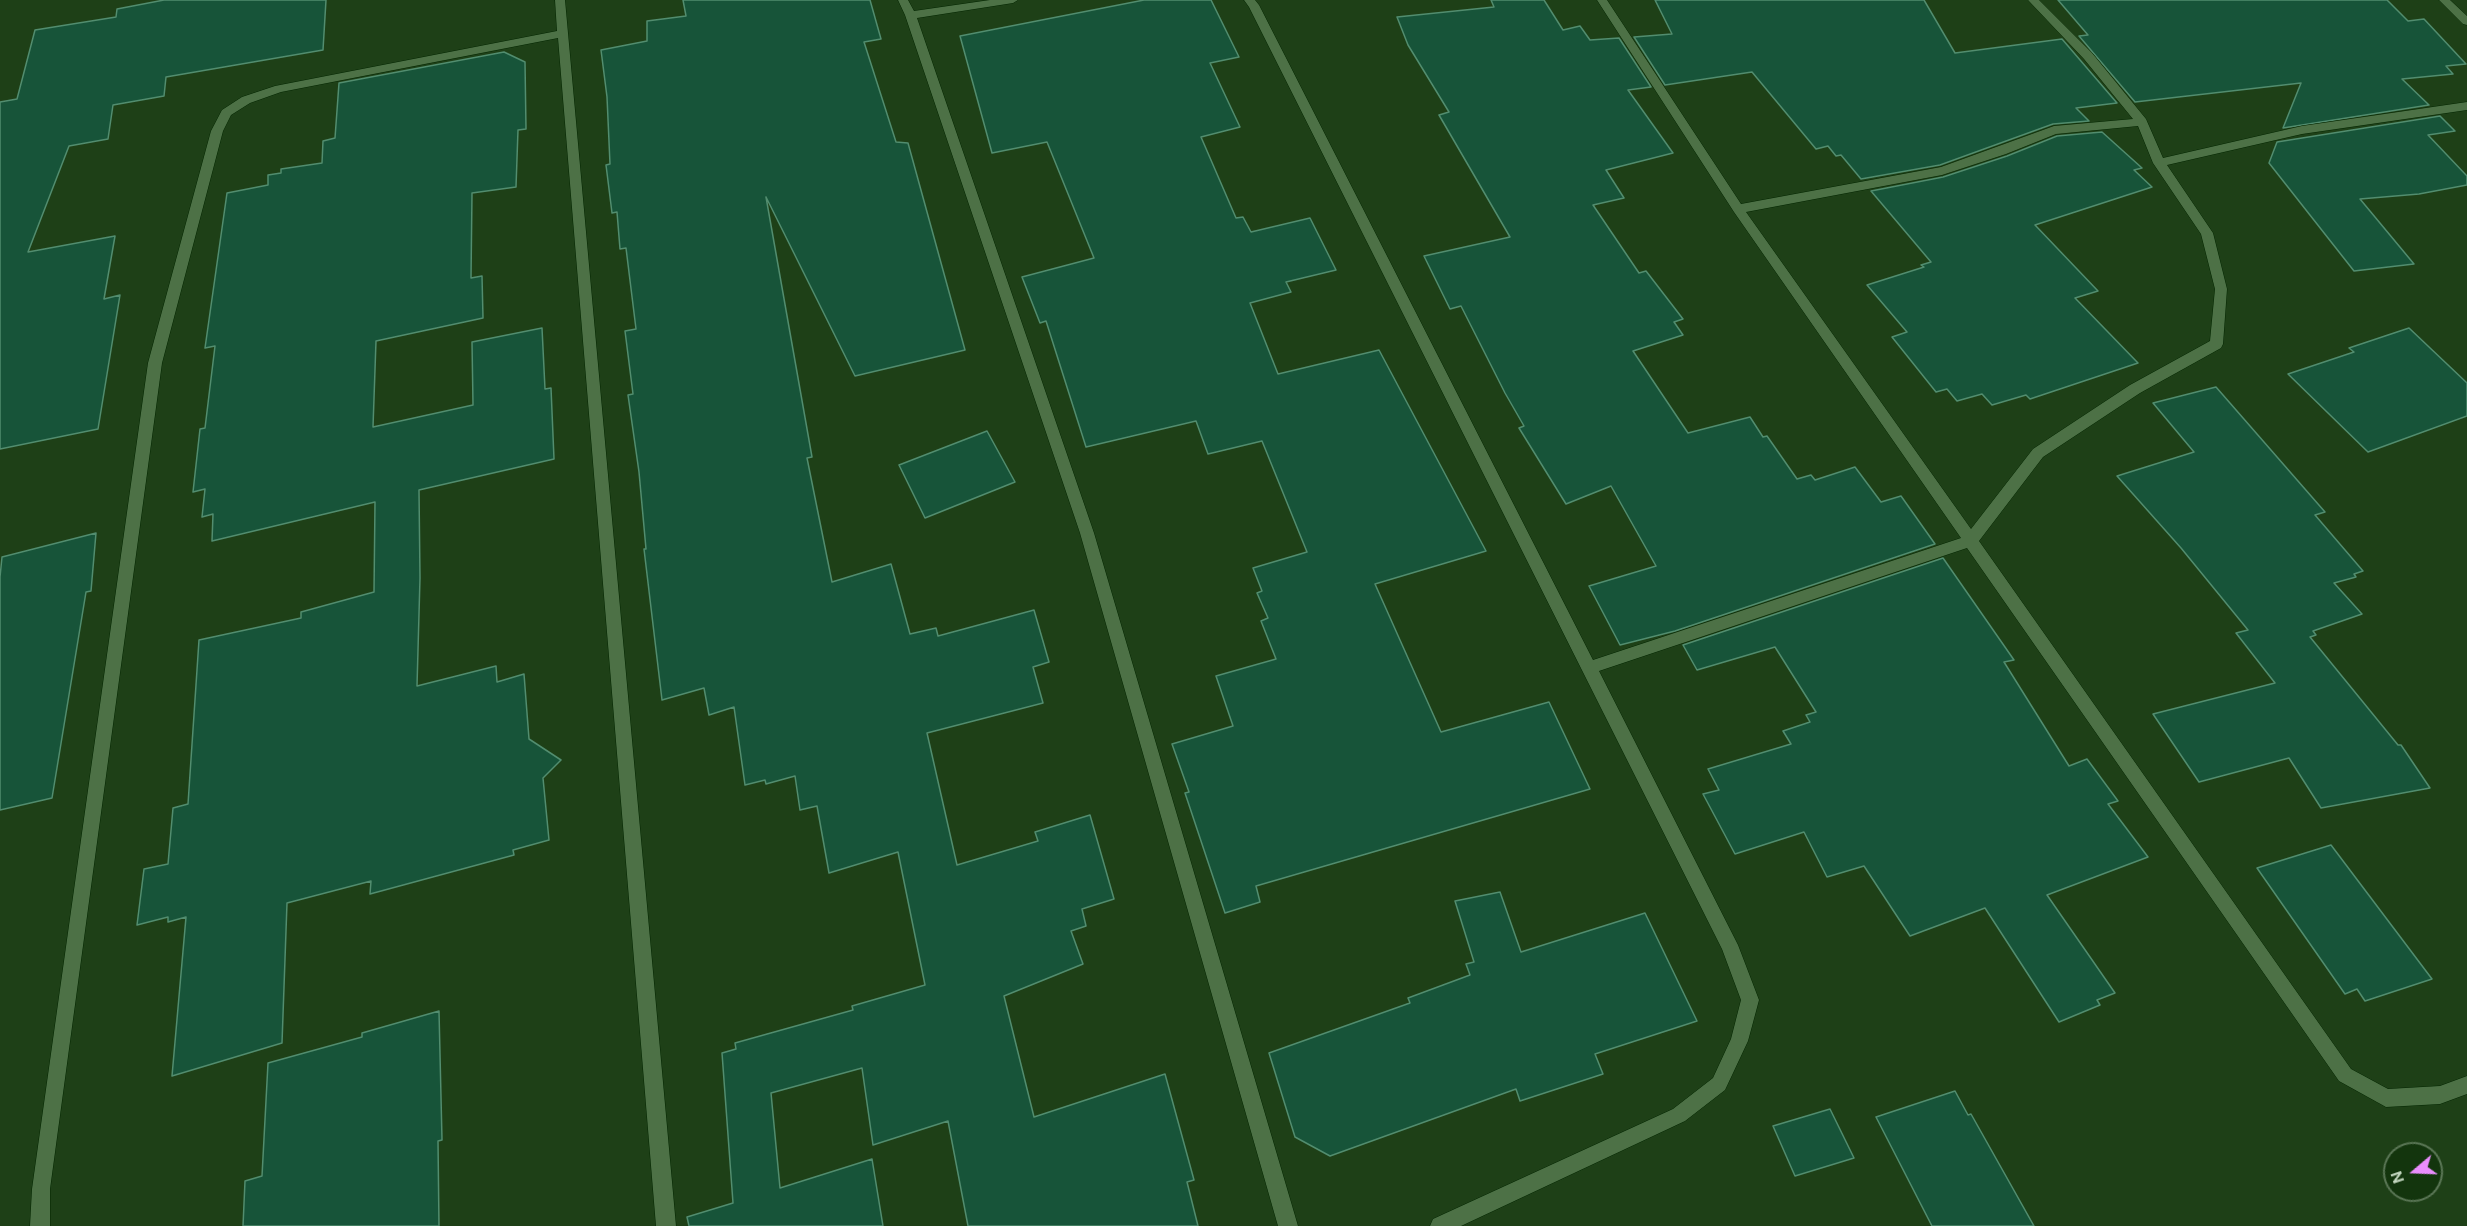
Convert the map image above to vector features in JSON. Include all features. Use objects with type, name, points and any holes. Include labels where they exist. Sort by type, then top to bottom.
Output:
[{"type":"street","points":[[560,0],[666,1226]]},
{"type":"street","points":[[903,0],[911,15],[1087,533],[1288,1226]]},
{"type":"street","points":[[911,15],[1013,0]]},
{"type":"street","points":[[1249,0],[1254,5],[1729,945],[1750,1000],[1739,1041],[1719,1084],[1678,1115],[1440,1226]]},
{"type":"street","points":[[1602,0],[1738,209],[2345,1075],[2386,1098],[2440,1095],[2467,1085]]},
{"type":"street","points":[[1588,668],[1970,541],[2038,453],[2135,389],[2216,344],[2221,289],[2207,233],[2158,163],[2142,122],[2088,56],[2033,0]]},
{"type":"street","points":[[2444,0],[2467,22]]},
{"type":"street","points":[[40,1226],[41,1189],[155,363],[217,130],[225,113],[246,100],[279,88],[563,33]]},
{"type":"street","points":[[2158,163],[2302,130],[2467,106]]},
{"type":"street","points":[[1738,209],[1941,171],[2002,151],[2054,130],[2142,122]]},
{"type":"building","points":[[164,0],[326,0],[323,50],[166,77],[164,96],[113,105],[108,139],[69,146],[28,252],[115,236],[104,299],[120,295],[98,429],[0,449],[0,102],[17,99],[35,30],[116,17],[117,9]]},
{"type":"building","points":[[683,0],[870,0],[881,39],[864,42],[896,142],[908,143],[965,350],[855,376],[766,197],[812,457],[807,458],[832,582],[891,564],[910,634],[936,628],[938,636],[1034,610],[1049,662],[1033,667],[1043,703],[927,733],[957,865],[1038,841],[1035,832],[1090,815],[1114,899],[1082,909],[1086,926],[1071,931],[1083,964],[1004,996],[1034,1117],[1165,1074],[1194,1180],[1187,1182],[1198,1226],[968,1226],[948,1121],[873,1145],[862,1068],[771,1093],[780,1188],[872,1159],[883,1226],[689,1226],[687,1217],[733,1203],[722,1053],[736,1049],[735,1043],[853,1010],[852,1006],[925,985],[898,852],[829,873],[817,806],[800,810],[795,776],[766,784],[765,780],[745,785],[734,707],[709,715],[704,688],[662,700],[644,549],[646,549],[639,472],[628,395],[633,394],[625,331],[636,329],[626,248],[620,249],[617,212],[612,213],[606,165],[610,164],[607,97],[601,50],[647,41],[647,21],[686,16]]},
{"type":"building","points":[[1144,0],[1211,0],[1239,57],[1210,63],[1240,127],[1201,137],[1236,218],[1243,217],[1251,232],[1310,218],[1336,270],[1286,282],[1291,292],[1250,303],[1278,374],[1379,350],[1486,551],[1375,584],[1441,732],[1549,702],[1590,789],[1256,886],[1260,902],[1225,913],[1185,793],[1189,792],[1172,744],[1233,726],[1216,676],[1276,659],[1261,621],[1268,618],[1257,593],[1262,591],[1253,568],[1307,552],[1262,441],[1208,454],[1196,421],[1086,447],[1046,321],[1040,323],[1022,277],[1094,258],[1047,142],[992,153],[960,36]]},
{"type":"building","points":[[1491,0],[1544,0],[1563,30],[1580,26],[1590,40],[1619,38],[1651,87],[1628,90],[1673,153],[1606,170],[1624,198],[1593,205],[1639,273],[1646,271],[1683,319],[1674,322],[1683,335],[1633,351],[1688,433],[1750,417],[1763,437],[1767,436],[1797,479],[1811,475],[1815,480],[1855,467],[1881,502],[1901,496],[1935,544],[1675,631],[1620,645],[1589,586],[1656,566],[1611,486],[1566,504],[1519,428],[1524,426],[1461,306],[1450,309],[1424,256],[1510,237],[1439,115],[1449,112],[1408,45],[1397,17],[1494,7]]},
{"type":"building","points":[[1655,0],[1924,0],[1955,53],[2062,39],[2117,103],[2076,108],[2089,121],[2053,124],[1940,165],[1861,179],[1841,155],[1836,156],[1828,146],[1816,149],[1752,72],[1665,85],[1634,37],[1672,34]]},
{"type":"building","points":[[2058,0],[2387,0],[2408,21],[2424,19],[2466,64],[2446,66],[2453,74],[2402,79],[2429,105],[2283,128],[2301,83],[2135,102],[2079,36],[2088,35]]},
{"type":"building","points":[[504,52],[525,62],[526,129],[518,130],[516,187],[472,193],[471,278],[482,276],[483,318],[376,341],[373,427],[473,405],[472,342],[542,328],[545,389],[551,388],[554,459],[419,490],[420,578],[417,686],[496,666],[497,682],[524,674],[529,739],[561,760],[543,778],[549,840],[513,850],[514,855],[370,894],[371,881],[287,903],[282,1043],[172,1076],[186,917],[168,922],[168,917],[137,925],[144,869],[168,864],[173,808],[188,804],[199,640],[301,618],[301,612],[374,592],[375,502],[212,541],[213,514],[202,517],[205,489],[193,492],[200,429],[205,428],[215,346],[205,348],[227,193],[268,185],[268,175],[281,173],[281,169],[322,163],[323,141],[335,138],[339,83]]},
{"type":"building","points":[[2440,116],[2455,131],[2428,135],[2467,176],[2467,185],[2419,194],[2360,199],[2414,264],[2354,271],[2269,163],[2277,142]]},
{"type":"building","points":[[2102,132],[2142,168],[2134,170],[2152,187],[2035,225],[2098,291],[2075,298],[2138,363],[2030,399],[2026,395],[1992,405],[1982,394],[1957,401],[1947,389],[1936,392],[1892,337],[1907,332],[1867,285],[1924,267],[1921,265],[1931,262],[1871,191],[1943,177],[2007,156],[2057,136]]},
{"type":"building","points":[[2409,328],[2467,383],[2467,416],[2368,452],[2288,374],[2354,352],[2349,348]]},
{"type":"building","points":[[2216,387],[2325,512],[2315,515],[2363,571],[2354,574],[2356,577],[2334,583],[2362,614],[2313,631],[2316,635],[2310,637],[2398,745],[2401,745],[2430,788],[2321,808],[2289,758],[2199,782],[2153,714],[2275,683],[2236,633],[2248,630],[2181,548],[2117,476],[2194,452],[2153,403]]},
{"type":"building","points":[[987,431],[1015,482],[925,518],[899,465]]},
{"type":"building","points":[[96,533],[91,591],[86,592],[52,798],[0,810],[0,577],[2,557]]},
{"type":"building","points":[[1943,558],[2014,660],[2004,662],[2069,766],[2087,759],[2118,801],[2108,804],[2148,857],[2047,895],[2115,993],[2097,1000],[2100,1005],[2059,1022],[1985,908],[1910,936],[1864,866],[1827,877],[1804,832],[1735,854],[1703,794],[1719,790],[1708,769],[1791,744],[1783,731],[1810,722],[1806,715],[1816,712],[1775,647],[1697,670],[1683,645]]},
{"type":"building","points":[[2331,845],[2432,979],[2365,1001],[2357,989],[2345,994],[2257,868]]},
{"type":"building","points":[[1500,892],[1521,952],[1645,913],[1697,1021],[1595,1054],[1603,1074],[1520,1101],[1516,1089],[1330,1156],[1295,1137],[1269,1053],[1410,1003],[1408,998],[1470,975],[1466,964],[1474,962],[1455,901]]},
{"type":"building","points":[[439,1011],[442,1140],[438,1141],[439,1226],[243,1226],[245,1181],[262,1176],[268,1063],[362,1037],[362,1033]]},
{"type":"building","points":[[1955,1091],[1968,1115],[1971,1114],[2034,1226],[1932,1226],[1876,1117]]},
{"type":"building","points":[[1830,1109],[1854,1158],[1795,1176],[1773,1126]]}]
